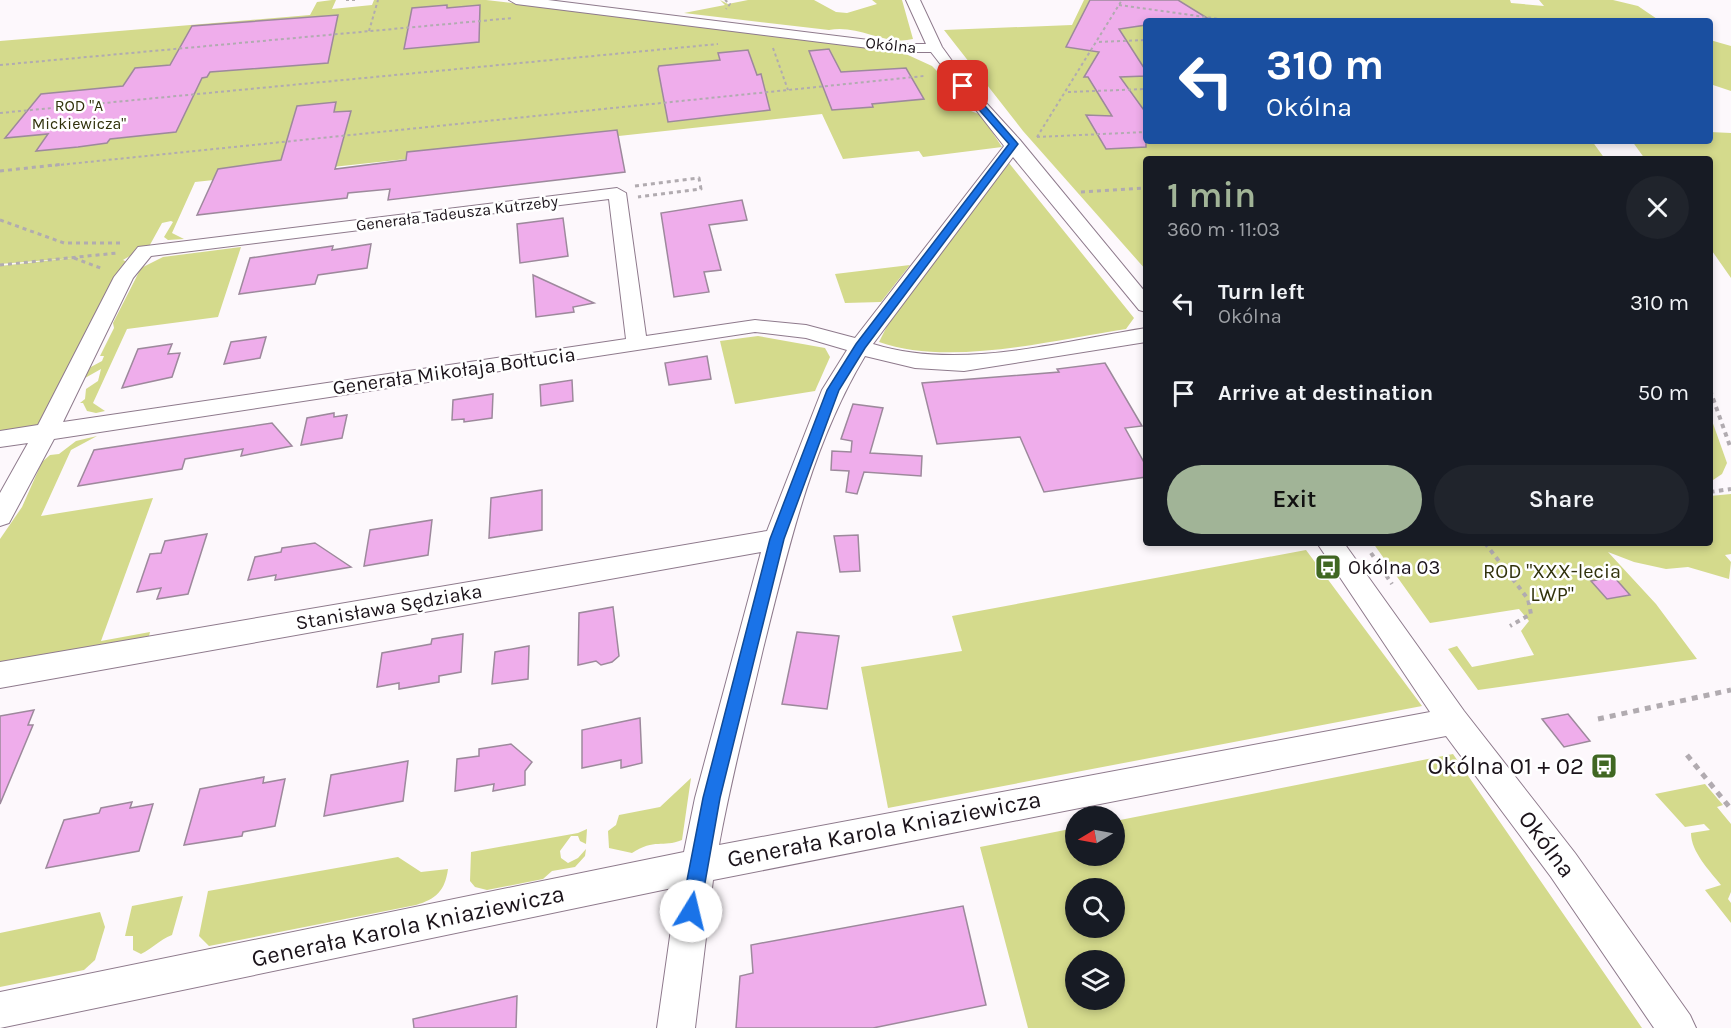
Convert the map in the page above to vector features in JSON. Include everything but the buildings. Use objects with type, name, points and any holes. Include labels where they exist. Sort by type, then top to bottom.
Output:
[{"type":"street","name":"Okólna","points":[[516,0],[901,48],[935,48],[963,86],[1014,144],[1143,302]]},
{"type":"street","points":[[913,0],[935,48]]},
{"type":"street","points":[[676,1028],[699,866],[734,701],[777,539],[833,390],[860,346],[1014,144]]},
{"type":"street","name":"Generała Tadeusza Kutrzeby","points":[[137,247],[617,193],[637,344]]},
{"type":"street","points":[[0,516],[46,432],[137,247]]},
{"type":"street","name":"Generała Mikołaja Bołtucia","points":[[0,439],[768,326],[808,331],[912,361],[964,364],[1143,335]]},
{"type":"street","name":"Stanisława Sędziaka","points":[[0,675],[777,539]]},
{"type":"street","name":"Okólna","points":[[1332,546],[1453,721],[1563,865],[1677,1028]]},
{"type":"street","name":"Generała Karola Kniaziewicza","points":[[0,1011],[699,866],[1453,721]]},
{"type":"path","points":[[346,0],[349,2],[358,0]]},
{"type":"path","points":[[369,31],[378,0]]},
{"type":"path","points":[[1122,0],[1037,137],[1143,132]]},
{"type":"path","points":[[1119,5],[1212,18]]},
{"type":"path","points":[[0,64],[520,18]]},
{"type":"path","points":[[770,39],[788,90]]},
{"type":"path","points":[[1098,42],[1143,40]]},
{"type":"path","points":[[0,113],[726,44]]},
{"type":"path","points":[[0,171],[924,76]]},
{"type":"path","points":[[1067,92],[1143,89]]},
{"type":"path","points":[[647,184],[648,195]]},
{"type":"path","points":[[1053,194],[1143,189]]},
{"type":"path","points":[[0,220],[64,243],[137,247]]},
{"type":"path","points":[[0,265],[137,247]]},
{"type":"path","points":[[73,257],[124,277]]},
{"type":"path","points":[[1713,398],[1731,448]]},
{"type":"path","points":[[1713,492],[1731,489]]},
{"type":"path","points":[[1487,546],[1528,599],[1532,609],[1531,614],[1510,626]]},
{"type":"path","points":[[1598,719],[1731,690]]},
{"type":"path","points":[[1687,755],[1731,809]]},
{"type":"green space","name":"ROD \"A Mickiewicza\"","points":[[336,0],[332,9],[372,5],[374,0],[486,0],[779,33],[897,50],[932,66],[943,77],[951,103],[981,115],[1002,147],[923,157],[919,151],[843,159],[822,114],[195,182],[172,233],[184,239],[168,240],[164,237],[173,222],[171,221],[162,223],[146,252],[0,264],[0,41],[310,15],[317,2]]},
{"type":"green space","points":[[720,0],[728,4],[748,0],[814,0],[836,12],[847,13],[877,4],[872,0],[902,0],[913,39],[892,40],[850,30],[829,30],[684,13],[725,5]]},
{"type":"green space","points":[[1084,0],[1510,0],[1511,3],[1544,6],[1539,0],[1613,0],[1638,6],[1656,18],[1143,18],[1143,144],[1594,144],[1603,156],[1143,156],[1143,267],[1023,131],[944,30],[1072,25]]},
{"type":"green space","points":[[1713,41],[1731,46],[1731,91],[1713,85]]},
{"type":"green space","points":[[1713,132],[1731,133],[1731,278],[1713,252],[1713,156],[1643,156],[1634,144],[1713,144]]},
{"type":"green space","points":[[1009,163],[1134,318],[1126,329],[1002,349],[937,352],[907,349],[879,342],[896,308]]},
{"type":"green space","points":[[241,247],[218,317],[127,329],[93,403],[105,411],[96,413],[87,411],[83,403],[80,403],[85,399],[86,389],[98,381],[101,369],[85,378],[89,368],[102,361],[104,356],[100,356],[114,328],[113,323],[141,268],[163,257]]},
{"type":"green space","points":[[135,253],[123,260],[129,263],[39,424],[31,429],[0,437],[0,266]]},
{"type":"green space","points":[[910,265],[881,302],[845,303],[835,274]]},
{"type":"green space","points":[[758,336],[825,348],[830,357],[815,391],[735,404],[720,341]]},
{"type":"green space","points":[[1713,423],[1727,463],[1722,474],[1713,480]]},
{"type":"green space","points":[[97,436],[71,450],[41,516],[153,498],[101,641],[150,632],[149,636],[0,662],[0,539],[22,507],[42,462],[50,455],[59,454],[76,441]]},
{"type":"green space","name":"ROD \"XXX-lecia LWP\"","points":[[1731,494],[1731,554],[1725,555],[1731,562],[1729,579],[1688,567],[1666,569],[1634,562],[1608,552],[1656,604],[1697,659],[1478,690],[1448,649],[1457,646],[1472,667],[1534,655],[1521,631],[1529,621],[1519,609],[1430,623],[1375,546],[1713,546],[1713,496]]},
{"type":"green space","points":[[1306,550],[1422,706],[888,808],[861,667],[962,651],[952,616]]},
{"type":"green space","points":[[1453,754],[1642,1028],[1028,1028],[980,847],[1065,830],[1065,866],[1125,866],[1125,819]]},
{"type":"green space","points":[[691,778],[682,840],[653,844],[632,853],[609,848],[608,831],[616,825],[619,815],[660,807]]},
{"type":"green space","points":[[1705,784],[1723,805],[1717,807],[1731,824],[1731,892],[1728,899],[1731,903],[1731,923],[1705,890],[1721,885],[1702,861],[1692,840],[1691,833],[1710,830],[1704,824],[1685,827],[1655,794]]},
{"type":"green space","points":[[587,829],[586,844],[580,841],[578,836],[571,836],[560,851],[561,858],[568,863],[578,858],[586,849],[585,856],[575,867],[552,871],[543,879],[487,890],[475,887],[470,881],[471,852],[578,833]]},
{"type":"green space","points":[[398,857],[421,872],[448,869],[442,888],[434,897],[416,905],[209,946],[199,936],[208,891]]},
{"type":"green space","points":[[183,896],[172,935],[141,954],[133,950],[133,936],[125,936],[132,906]]},
{"type":"green space","points":[[100,912],[105,927],[95,960],[84,970],[0,987],[0,933]]},
{"type":"place","name":"Okólna 03","points":[[1328,567]]},
{"type":"place","name":"Okólna 01 + 02","points":[[1604,766]]},
{"type":"route","points":[[691,911],[711,798],[777,539],[833,390],[860,346],[1014,144],[963,86]]}]
